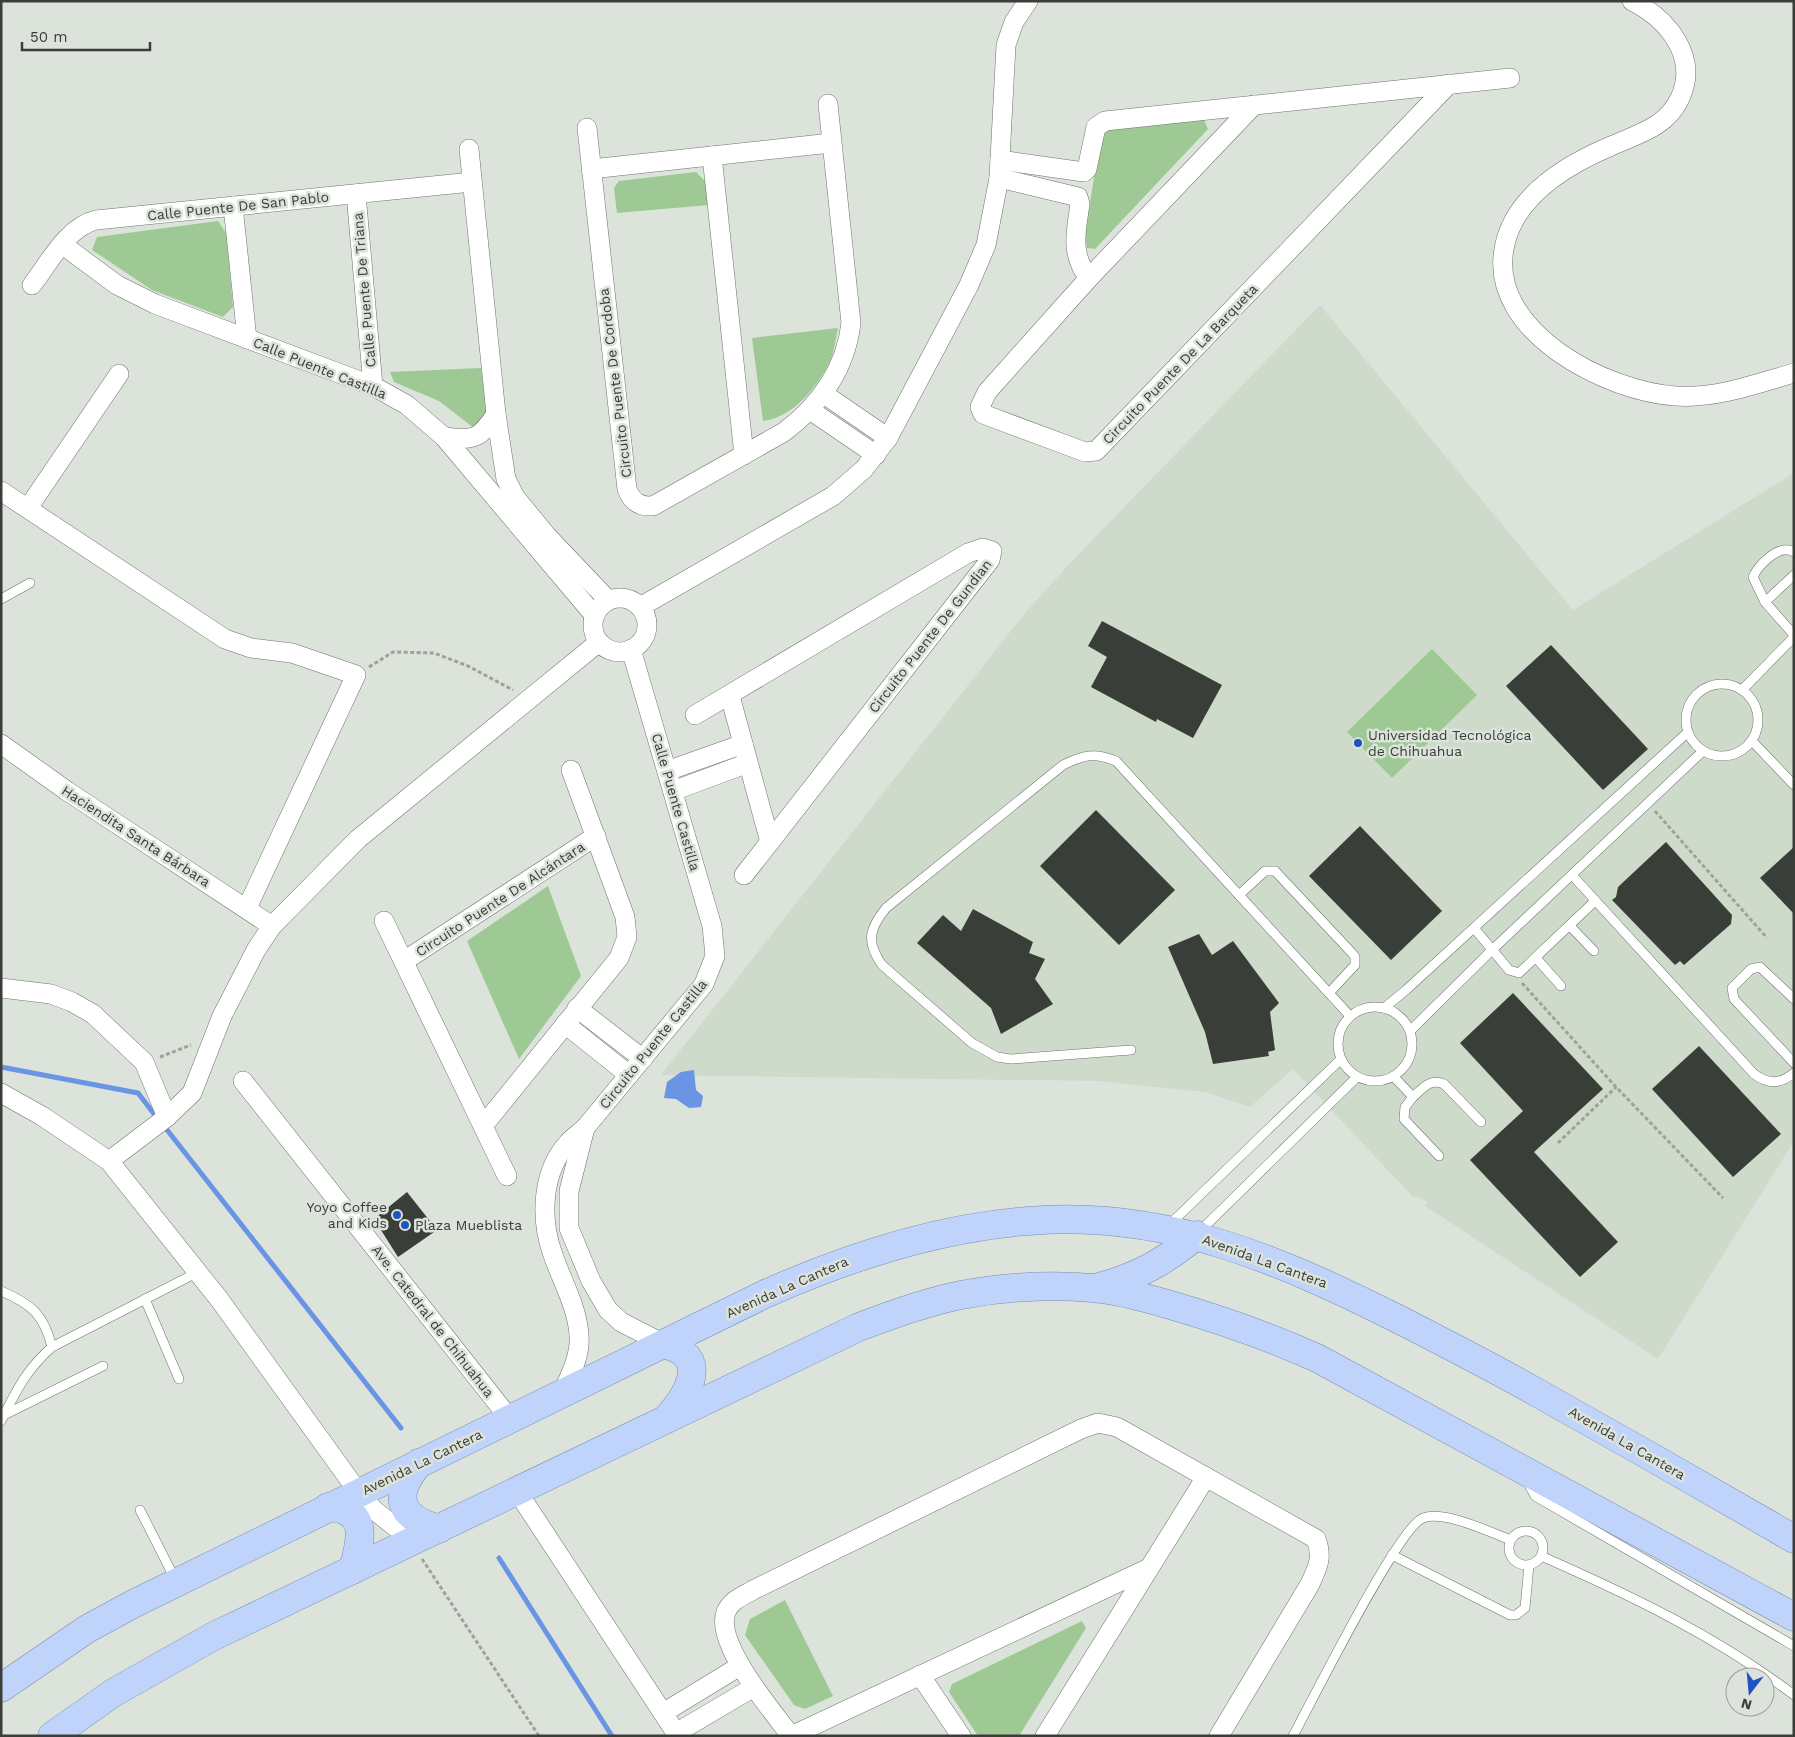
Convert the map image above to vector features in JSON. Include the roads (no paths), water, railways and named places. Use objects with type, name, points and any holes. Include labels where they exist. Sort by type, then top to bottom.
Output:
[{"type":"main road","name":"Avenida La Cantera","points":[[1,1688],[87,1629],[176,1582],[807,1276],[858,1256],[937,1235],[1030,1220],[1112,1222],[1166,1229],[1196,1235],[1302,1272],[1468,1353],[1794,1539]]},
{"type":"main road","points":[[1095,1288],[1145,1271],[1168,1259],[1196,1235]]},
{"type":"main road","points":[[52,1736],[113,1693],[162,1663],[212,1637],[859,1327],[912,1307],[960,1295],[1012,1288],[1057,1286],[1095,1288],[1143,1297],[1219,1318],[1268,1336],[1317,1358],[1794,1617]]},
{"type":"main road","points":[[664,1344],[675,1347],[685,1355],[692,1375],[691,1386],[686,1395],[664,1422]]},
{"type":"main road","points":[[419,1463],[406,1478],[403,1492],[404,1506],[410,1516],[422,1524],[439,1529]]},
{"type":"main road","points":[[328,1508],[343,1508],[354,1517],[361,1528],[353,1570]]},
{"type":"street","points":[[640,607],[814,508],[851,482],[876,455],[888,438],[978,265],[992,223],[999,178],[1004,56],[1012,28],[1028,1]]},
{"type":"street","points":[[1632,1],[1659,18],[1676,39],[1684,57],[1686,77],[1681,97],[1671,114],[1656,126],[1580,160],[1543,185],[1529,199],[1508,235],[1502,262],[1508,294],[1517,310],[1533,331],[1574,363],[1633,388],[1677,396],[1727,391],[1794,373]]},
{"type":"street","points":[[1000,160],[1084,172],[1087,169],[1094,132],[1100,123],[1510,78]]},
{"type":"street","name":"Circuito Puente De La Barqueta","points":[[1254,105],[1088,278],[987,392],[980,408],[983,414],[1091,453],[1101,447],[1449,84]]},
{"type":"street","name":"Circuito Puente De Cordoba","points":[[587,128],[630,495],[640,505],[654,506],[784,432],[810,410],[824,394],[840,365],[850,336],[851,323],[828,104]]},
{"type":"street","points":[[591,169],[831,143]]},
{"type":"street","points":[[444,437],[460,439],[478,436],[485,431],[496,414],[469,149]]},
{"type":"street","points":[[712,156],[744,455]]},
{"type":"street","points":[[999,178],[1078,197],[1080,204],[1075,247],[1081,268],[1088,278]]},
{"type":"street","name":"Calle Puente De San Pablo","points":[[32,285],[63,245],[80,227],[96,220],[472,182]]},
{"type":"street","name":"Calle Puente De Triana","points":[[356,194],[373,386]]},
{"type":"street","points":[[233,206],[247,340]]},
{"type":"street","name":"Calle Puente Castilla","points":[[63,245],[99,273],[136,295],[247,340],[373,386],[407,405],[444,437],[541,541],[608,600]]},
{"type":"street","points":[[28,508],[119,374]]},
{"type":"street","points":[[824,394],[888,438]]},
{"type":"street","points":[[810,410],[876,455]]},
{"type":"street","name":"Calle Puente Castilla","points":[[496,414],[506,479],[541,541],[594,615]]},
{"type":"street","points":[[1,491],[225,639],[251,648],[292,654],[356,675],[247,908]]},
{"type":"street","name":"Circuito Puente De Gundian","points":[[695,715],[730,696],[968,553],[983,548],[992,551],[990,560],[744,875]]},
{"type":"street","points":[[629,599],[640,607],[646,620],[645,634],[637,645],[631,649],[617,652],[610,650],[599,642],[593,629],[594,615],[597,609],[608,600],[629,599]]},
{"type":"street","points":[[109,1161],[167,1117],[192,1093],[213,1037],[239,982],[272,926],[358,839],[599,642]]},
{"type":"street","name":"Calle Puente Castilla","points":[[631,649],[712,926],[715,956]]},
{"type":"street","points":[[730,696],[770,842]]},
{"type":"street","name":"Haciendita Santa Bárbara","points":[[1,744],[67,792],[272,926]]},
{"type":"street","points":[[667,771],[743,744]]},
{"type":"street","points":[[673,791],[748,763]]},
{"type":"street","name":"Circuito Puente De Alcántara","points":[[483,1126],[619,958],[627,937],[625,917],[571,770]]},
{"type":"street","name":"Circuito Puente De Alcántara","points":[[404,961],[596,836]]},
{"type":"street","name":"Circuito Puente De Alcántara","points":[[384,921],[507,1176]]},
{"type":"street","name":"Circuito Puente Castilla","points":[[562,1394],[575,1363],[579,1337],[576,1317],[547,1233],[546,1196],[557,1159],[568,1143],[585,1128],[704,984],[715,956]]},
{"type":"street","points":[[1,988],[51,994],[72,1002],[93,1014],[144,1062],[167,1117]]},
{"type":"street","points":[[577,1008],[643,1059]]},
{"type":"street","points":[[565,1024],[629,1075]]},
{"type":"street","name":"Ave. Catedral de Chihuahua","points":[[243,1081],[510,1419]]},
{"type":"street","points":[[1,1093],[42,1116],[109,1161],[198,1272],[358,1493],[374,1510],[412,1541]]},
{"type":"street","name":"Circuito Puente Castilla","points":[[585,1128],[572,1174],[568,1210],[569,1228],[590,1281],[608,1310],[621,1322],[664,1344]]},
{"type":"street","points":[[568,1292],[590,1281]]},
{"type":"street","points":[[1148,1568],[791,1736],[740,1666],[726,1627],[726,1613],[733,1602],[1081,1429],[1098,1423],[1117,1427],[1316,1539],[1320,1550],[1321,1562],[1310,1584],[1219,1736]]},
{"type":"street","points":[[1045,1736],[1206,1477]]},
{"type":"street","points":[[518,1492],[677,1734],[754,1686]]},
{"type":"street","points":[[663,1713],[740,1666]]},
{"type":"street","points":[[920,1675],[961,1736]]},
{"type":"lane","points":[[1742,690],[1794,636],[1765,602],[1754,583],[1755,572],[1781,549],[1788,548],[1794,552]]},
{"type":"lane","points":[[1765,602],[1794,574]]},
{"type":"lane","points":[[1,599],[30,583]]},
{"type":"lane","points":[[1723,684],[1742,690],[1753,703],[1758,719],[1752,740],[1735,754],[1719,756],[1703,751],[1694,743],[1688,732],[1686,712],[1690,703],[1704,689],[1723,684]]},
{"type":"lane","points":[[1384,1008],[1688,732]]},
{"type":"lane","points":[[1752,740],[1794,785]]},
{"type":"lane","points":[[1410,1032],[1492,950],[1703,751]]},
{"type":"lane","points":[[1131,1050],[1012,1059],[997,1057],[983,1051],[882,965],[874,953],[871,941],[872,929],[886,908],[1056,772],[1081,756],[1093,754],[1116,761],[1350,1016]]},
{"type":"lane","points":[[1239,895],[1265,870],[1275,871],[1352,953],[1355,957],[1355,965],[1329,993]]},
{"type":"lane","points":[[1572,875],[1754,1074],[1762,1080],[1773,1083],[1782,1081],[1794,1073]]},
{"type":"lane","points":[[1474,928],[1512,972],[1522,971],[1595,901]]},
{"type":"lane","points":[[1570,926],[1594,951]]},
{"type":"lane","points":[[1536,958],[1561,986]]},
{"type":"lane","points":[[1794,1000],[1760,967],[1751,969],[1732,988],[1734,999],[1794,1063]]},
{"type":"lane","points":[[1372,1006],[1384,1008],[1395,1012],[1404,1020],[1410,1032],[1412,1044],[1410,1057],[1404,1068],[1394,1077],[1382,1081],[1369,1081],[1356,1077],[1340,1060],[1337,1048],[1338,1036],[1342,1025],[1360,1009],[1372,1006]]},
{"type":"lane","points":[[1166,1229],[1340,1060]]},
{"type":"lane","points":[[1196,1235],[1356,1077]]},
{"type":"lane","points":[[1394,1077],[1413,1097]]},
{"type":"lane","points":[[1439,1156],[1404,1119],[1405,1107],[1430,1082],[1444,1084],[1480,1122]]},
{"type":"lane","points":[[2,1418],[19,1385],[34,1363],[52,1348],[198,1272]]},
{"type":"lane","points":[[1,1291],[29,1305],[40,1316],[46,1326],[52,1348]]},
{"type":"lane","points":[[145,1299],[179,1378]]},
{"type":"lane","points":[[2,1418],[103,1366]]},
{"type":"lane","points":[[1521,1469],[1535,1496],[1794,1646]]},
{"type":"lane","points":[[140,1510],[176,1582]]},
{"type":"lane","points":[[1293,1736],[1392,1555],[1417,1521],[1425,1517],[1446,1517],[1510,1540]]},
{"type":"lane","points":[[1523,1531],[1537,1535],[1543,1549],[1541,1556],[1529,1565],[1521,1565],[1514,1561],[1510,1555],[1510,1540],[1516,1534],[1523,1531]]},
{"type":"lane","points":[[1392,1555],[1510,1615],[1516,1615],[1525,1608],[1529,1565]]},
{"type":"lane","points":[[1541,1556],[1622,1592],[1712,1639],[1759,1668],[1794,1695]]},
{"type":"water","points":[[694,1070],[696,1090],[703,1096],[701,1107],[689,1108],[676,1099],[664,1098],[667,1082],[681,1072]]},
{"type":"waterway","points":[[1,1067],[138,1093],[158,1119]]},
{"type":"waterway","points":[[164,1126],[401,1428]]},
{"type":"waterway","points":[[499,1558],[612,1736]]},
{"type":"place","name":"Universidad Tecnológica de Chihuahua","points":[[1358,743]]},
{"type":"place","name":"Yoyo Coffee and Kids","points":[[397,1215]]},
{"type":"place","name":"Plaza Mueblista","points":[[405,1225]]}]
